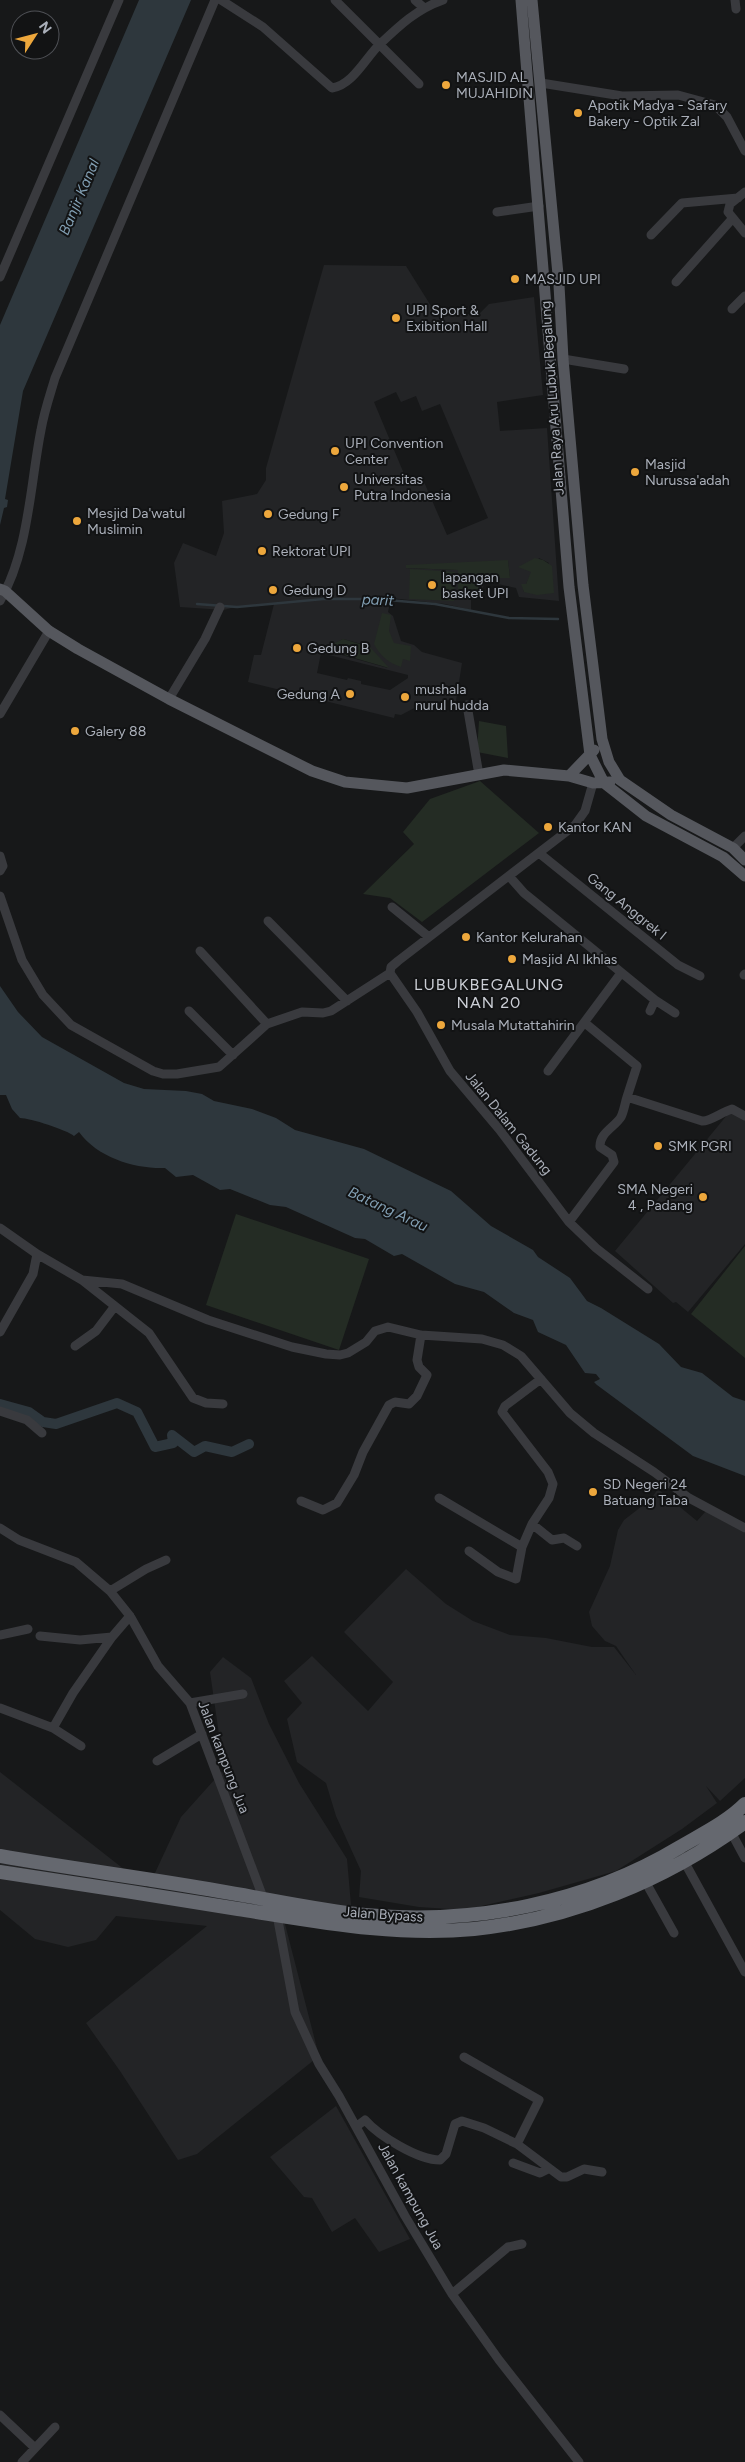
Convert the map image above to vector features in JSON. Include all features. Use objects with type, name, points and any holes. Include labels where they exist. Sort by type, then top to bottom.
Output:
[{"type":"highway","name":"Jalan Bypass","points":[[0,1856],[365,1915],[436,1918],[592,1903],[645,1881],[684,1861],[731,1832],[744,1813]]},
{"type":"highway","name":"Jalan Bypass","points":[[0,1872],[277,1915],[382,1929],[440,1931],[474,1929],[546,1908],[635,1871],[744,1813]]},
{"type":"main road","name":"Jalan Raya Aru Lubuk Begalung","points":[[521,0],[569,587],[590,755],[599,783]]},
{"type":"main road","name":"Jalan Raya Aru Lubuk Begalung","points":[[532,0],[559,286],[563,359],[583,585],[602,739],[610,762],[620,780]]},
{"type":"main road","points":[[544,288],[559,286]]},
{"type":"main road","points":[[569,587],[583,585]]},
{"type":"main road","points":[[2,594],[48,631],[78,649],[169,699],[312,772],[345,782],[407,788],[504,770],[569,776],[599,783],[620,780],[671,815],[733,848],[745,860]]},
{"type":"main road","points":[[569,776],[590,755],[602,739]]},
{"type":"main road","points":[[599,783],[646,816],[724,857],[745,876]]},
{"type":"street","points":[[0,277],[119,0]]},
{"type":"street","points":[[2,594],[20,548],[41,428],[55,378],[216,0]]},
{"type":"street","points":[[222,0],[263,27],[332,88],[337,87],[351,77],[378,45],[423,7],[443,0]]},
{"type":"street","points":[[335,0],[419,84]]},
{"type":"street","points":[[416,0],[423,7]]},
{"type":"street","points":[[541,82],[622,96],[678,95],[715,105],[727,117],[745,151]]},
{"type":"street","points":[[742,195],[728,206],[728,212],[745,233]]},
{"type":"street","points":[[651,235],[682,203],[742,195]]},
{"type":"street","points":[[497,212],[539,206]]},
{"type":"street","points":[[676,282],[733,218]]},
{"type":"street","points":[[732,308],[745,296]]},
{"type":"street","points":[[563,359],[624,369]]},
{"type":"street","points":[[169,699],[205,639],[220,607]]},
{"type":"street","points":[[0,714],[48,631]]},
{"type":"street","points":[[467,704],[479,775]]},
{"type":"street","points":[[0,896],[22,960],[43,995],[71,1025],[112,1049],[163,1074],[202,1071],[219,1067],[267,1024],[302,1012],[323,1013],[331,1011],[390,973],[391,967],[429,936],[575,825],[585,811],[599,783]]},
{"type":"street","points":[[733,848],[745,836]]},
{"type":"street","name":"Gang Anggrek I","points":[[539,853],[678,965],[700,976]]},
{"type":"street","points":[[0,856],[3,866],[0,870]]},
{"type":"street","points":[[509,876],[524,893],[621,973],[675,1013]]},
{"type":"street","points":[[392,906],[429,936]]},
{"type":"street","points":[[268,921],[347,1001]]},
{"type":"street","points":[[200,951],[267,1024]]},
{"type":"street","name":"Jalan Dalam Gadung","points":[[390,973],[417,1012],[450,1071],[499,1129],[569,1222],[596,1248],[648,1289]]},
{"type":"street","points":[[548,1071],[621,973]]},
{"type":"street","points":[[650,1011],[655,1000]]},
{"type":"street","points":[[189,1012],[233,1055]]},
{"type":"street","points":[[569,1222],[614,1162],[612,1155],[600,1147],[600,1144],[602,1138],[621,1117],[637,1070],[637,1066],[585,1023]]},
{"type":"street","points":[[627,1097],[702,1122],[708,1121],[721,1112],[732,1109],[738,1110],[745,1116]]},
{"type":"street","points":[[0,1228],[37,1254],[82,1280],[150,1334],[193,1398],[206,1403],[223,1404]]},
{"type":"street","points":[[0,1332],[33,1274],[37,1254]]},
{"type":"street","points":[[82,1280],[122,1284],[208,1320],[292,1347],[326,1354],[340,1355],[348,1353],[366,1342],[375,1331],[388,1327],[421,1335],[482,1339],[502,1345],[521,1356],[570,1412],[594,1433],[654,1472],[689,1498],[745,1528]]},
{"type":"street","points":[[76,1346],[96,1331],[114,1306]]},
{"type":"street","points":[[301,1501],[323,1510],[336,1503],[354,1475],[363,1452],[390,1406],[394,1402],[410,1404],[417,1396],[427,1375],[419,1367],[417,1360],[421,1335]]},
{"type":"street","points":[[469,1552],[498,1572],[516,1579],[522,1547],[532,1524],[549,1498],[553,1484],[548,1472],[502,1412],[505,1406],[540,1378]]},
{"type":"street","points":[[0,1411],[27,1420],[42,1433]]},
{"type":"street","points":[[439,1498],[522,1547]]},
{"type":"street","points":[[532,1524],[552,1540],[564,1538],[577,1546]]},
{"type":"street","name":"Jalan kampung Jua","points":[[0,1528],[19,1540],[76,1562],[110,1591],[130,1616],[158,1666],[190,1703],[264,1900]]},
{"type":"street","points":[[110,1591],[146,1569],[166,1560]]},
{"type":"street","points":[[53,1728],[73,1693],[130,1616]]},
{"type":"street","points":[[0,1635],[28,1629]]},
{"type":"street","points":[[40,1636],[80,1640],[112,1638]]},
{"type":"street","points":[[190,1703],[244,1694]]},
{"type":"street","points":[[0,1708],[53,1728],[81,1746]]},
{"type":"street","points":[[157,1761],[202,1734]]},
{"type":"street","points":[[731,1832],[745,1858]]},
{"type":"street","points":[[684,1861],[745,1972]]},
{"type":"street","points":[[645,1881],[674,1933]]},
{"type":"street","name":"Jalan kampung Jua","points":[[277,1915],[298,2020],[318,2064],[357,2126],[405,2216],[452,2294],[499,2360],[579,2462]]},
{"type":"street","points":[[464,2057],[539,2100],[517,2144]]},
{"type":"street","points":[[357,2126],[365,2120],[380,2136],[440,2160],[446,2154],[455,2124],[459,2120],[484,2128],[517,2144],[540,2160],[548,2169],[565,2178],[584,2169],[602,2172]]},
{"type":"street","points":[[513,2163],[540,2173],[548,2169]]},
{"type":"street","points":[[452,2294],[508,2247],[522,2244]]},
{"type":"street","points":[[0,2415],[35,2448]]},
{"type":"street","points":[[22,2462],[55,2427]]},
{"type":"shaded area","name":"Universitas Putra Indonesia","points":[[324,265],[406,266],[431,306],[448,314],[469,314],[476,317],[489,304],[534,297],[543,395],[497,402],[500,431],[547,428],[559,601],[519,597],[516,588],[485,581],[480,597],[471,597],[471,610],[445,604],[391,598],[388,612],[393,616],[401,641],[414,645],[422,652],[462,663],[456,701],[445,700],[443,707],[424,703],[401,715],[395,714],[394,718],[248,682],[254,655],[261,655],[274,604],[238,606],[224,610],[180,607],[174,563],[183,543],[216,556],[224,533],[222,501],[257,494],[266,480],[266,468]],"holes":[[[396,392],[401,402],[416,396],[422,411],[440,404],[488,518],[447,535],[421,475],[407,481],[374,402]],[[539,558],[549,563],[524,592],[522,584],[526,584]],[[508,561],[510,578],[480,578],[471,592],[458,597],[458,570],[406,568]],[[343,639],[365,645],[388,668],[324,650]],[[321,653],[408,675],[408,678],[390,690],[361,684],[361,681],[348,678],[347,680],[317,673]]]},
{"type":"shaded area","points":[[535,558],[543,560],[552,566],[554,593],[537,595],[524,592],[521,584],[526,584],[531,572],[518,567]]},
{"type":"shaded area","points":[[508,560],[510,578],[480,578],[478,591],[471,592],[468,599],[458,597],[458,570],[406,568],[406,565]]},
{"type":"shaded area","name":"lapangan basket UPI","points":[[410,569],[455,572],[454,601],[409,599]]},
{"type":"shaded area","points":[[382,613],[391,615],[389,631],[394,643],[411,646],[410,661],[403,659],[401,667],[385,658],[374,644]]},
{"type":"shaded area","points":[[343,639],[370,647],[389,668],[323,649]]},
{"type":"shaded area","points":[[479,721],[506,726],[508,758],[477,752]]},
{"type":"shaded area","points":[[480,781],[539,833],[422,922],[390,898],[363,894],[414,844],[403,832],[430,799]]},
{"type":"shaded area","name":"SMA Negeri 4 , Padang","points":[[732,1109],[745,1114],[745,1244],[688,1312],[676,1302],[673,1303],[615,1251]]},
{"type":"shaded area","points":[[236,1214],[369,1259],[339,1350],[206,1305]]},
{"type":"shaded area","points":[[745,1246],[745,1358],[691,1314]]},
{"type":"shaded area","points":[[658,1489],[697,1521],[706,1511],[745,1533],[745,1778],[720,1801],[706,1786],[717,1803],[682,1829],[616,1871],[539,1893],[464,1910],[419,1907],[359,1897],[361,1871],[336,1816],[326,1783],[297,1762],[287,1719],[302,1703],[284,1681],[312,1656],[368,1711],[393,1682],[344,1632],[406,1569],[446,1604],[473,1621],[510,1635],[546,1638],[592,1647],[614,1647],[636,1675],[616,1646],[605,1641],[592,1626],[589,1612],[610,1566],[618,1530],[624,1520],[650,1500]]},
{"type":"shaded area","points":[[223,1657],[251,1678],[269,1724],[299,1783],[347,1859],[353,1928],[285,1924],[319,2056],[197,2154],[178,2160],[86,2023],[207,1926],[116,1916],[96,1940],[68,1947],[35,1939],[0,1910],[0,1772],[148,1888],[181,1817],[224,1769],[210,1672]]},
{"type":"shaded area","points":[[336,2106],[410,2239],[379,2252],[355,2218],[332,2232],[312,2198],[304,2197],[270,2157]]},
{"type":"water","name":"Banjir Kanal","points":[[139,0],[191,0],[23,391],[5,499],[8,500],[7,507],[4,508],[0,525],[0,325]]},
{"type":"water","name":"Batang Arau","points":[[0,986],[18,1012],[42,1037],[124,1083],[144,1089],[186,1091],[202,1094],[214,1101],[252,1109],[276,1118],[295,1130],[364,1149],[451,1191],[491,1226],[533,1250],[538,1257],[570,1278],[587,1301],[659,1344],[681,1367],[702,1373],[733,1397],[745,1401],[745,1476],[693,1456],[597,1385],[594,1382],[600,1379],[596,1374],[585,1373],[566,1345],[538,1332],[533,1320],[514,1313],[484,1292],[455,1284],[402,1254],[394,1256],[365,1239],[355,1238],[286,1207],[270,1205],[230,1189],[220,1190],[193,1175],[176,1177],[165,1168],[153,1168],[118,1160],[96,1149],[79,1132],[74,1136],[48,1125],[20,1118],[12,1109],[6,1095],[0,1095]]},
{"type":"waterway","name":"parit","points":[[197,604],[237,607],[323,599],[375,599],[435,604],[509,618],[558,619]]},
{"type":"waterway","points":[[0,1404],[29,1412],[43,1422],[56,1424],[117,1403],[137,1412],[155,1447],[173,1443],[172,1435],[194,1452],[205,1446],[232,1452],[249,1444]]},
{"type":"place","name":"MASJID AL MUJAHIDIN","points":[[446,85]]},
{"type":"place","name":"Apotik Madya - Safary Bakery - Optik Zal","points":[[578,113]]},
{"type":"place","name":"MASJID UPI","points":[[515,279]]},
{"type":"place","name":"UPI Sport & Exibition Hall","points":[[396,318]]},
{"type":"place","name":"UPI Convention Center","points":[[335,451]]},
{"type":"place","name":"Masjid Nurussa'adah","points":[[635,472]]},
{"type":"place","name":"Universitas Putra Indonesia","points":[[344,487]]},
{"type":"place","name":"Gedung F","points":[[268,514]]},
{"type":"place","name":"Mesjid Da'watul Muslimin","points":[[77,521]]},
{"type":"place","name":"Rektorat UPI","points":[[262,551]]},
{"type":"place","name":"lapangan basket UPI","points":[[432,585]]},
{"type":"place","name":"Gedung D","points":[[273,590]]},
{"type":"place","name":"Gedung B","points":[[297,648]]},
{"type":"place","name":"Gedung A","points":[[350,694]]},
{"type":"place","name":"mushala nurul hudda","points":[[405,697]]},
{"type":"place","name":"Galery 88","points":[[75,731]]},
{"type":"place","name":"Kantor KAN","points":[[548,827]]},
{"type":"place","name":"Kantor Kelurahan","points":[[466,937]]},
{"type":"place","name":"Masjid Al Ikhlas","points":[[512,959]]},
{"type":"place","name":"Musala Mutattahirin","points":[[441,1025]]},
{"type":"place","name":"SMK PGRI","points":[[658,1146]]},
{"type":"place","name":"SMA Negeri 4 , Padang","points":[[703,1197]]},
{"type":"place","name":"SD Negeri 24 Batuang Taba","points":[[593,1492]]},
{"type":"district","name":"LUBUKBEGALUNG NAN 20","points":[[489,993]]}]
